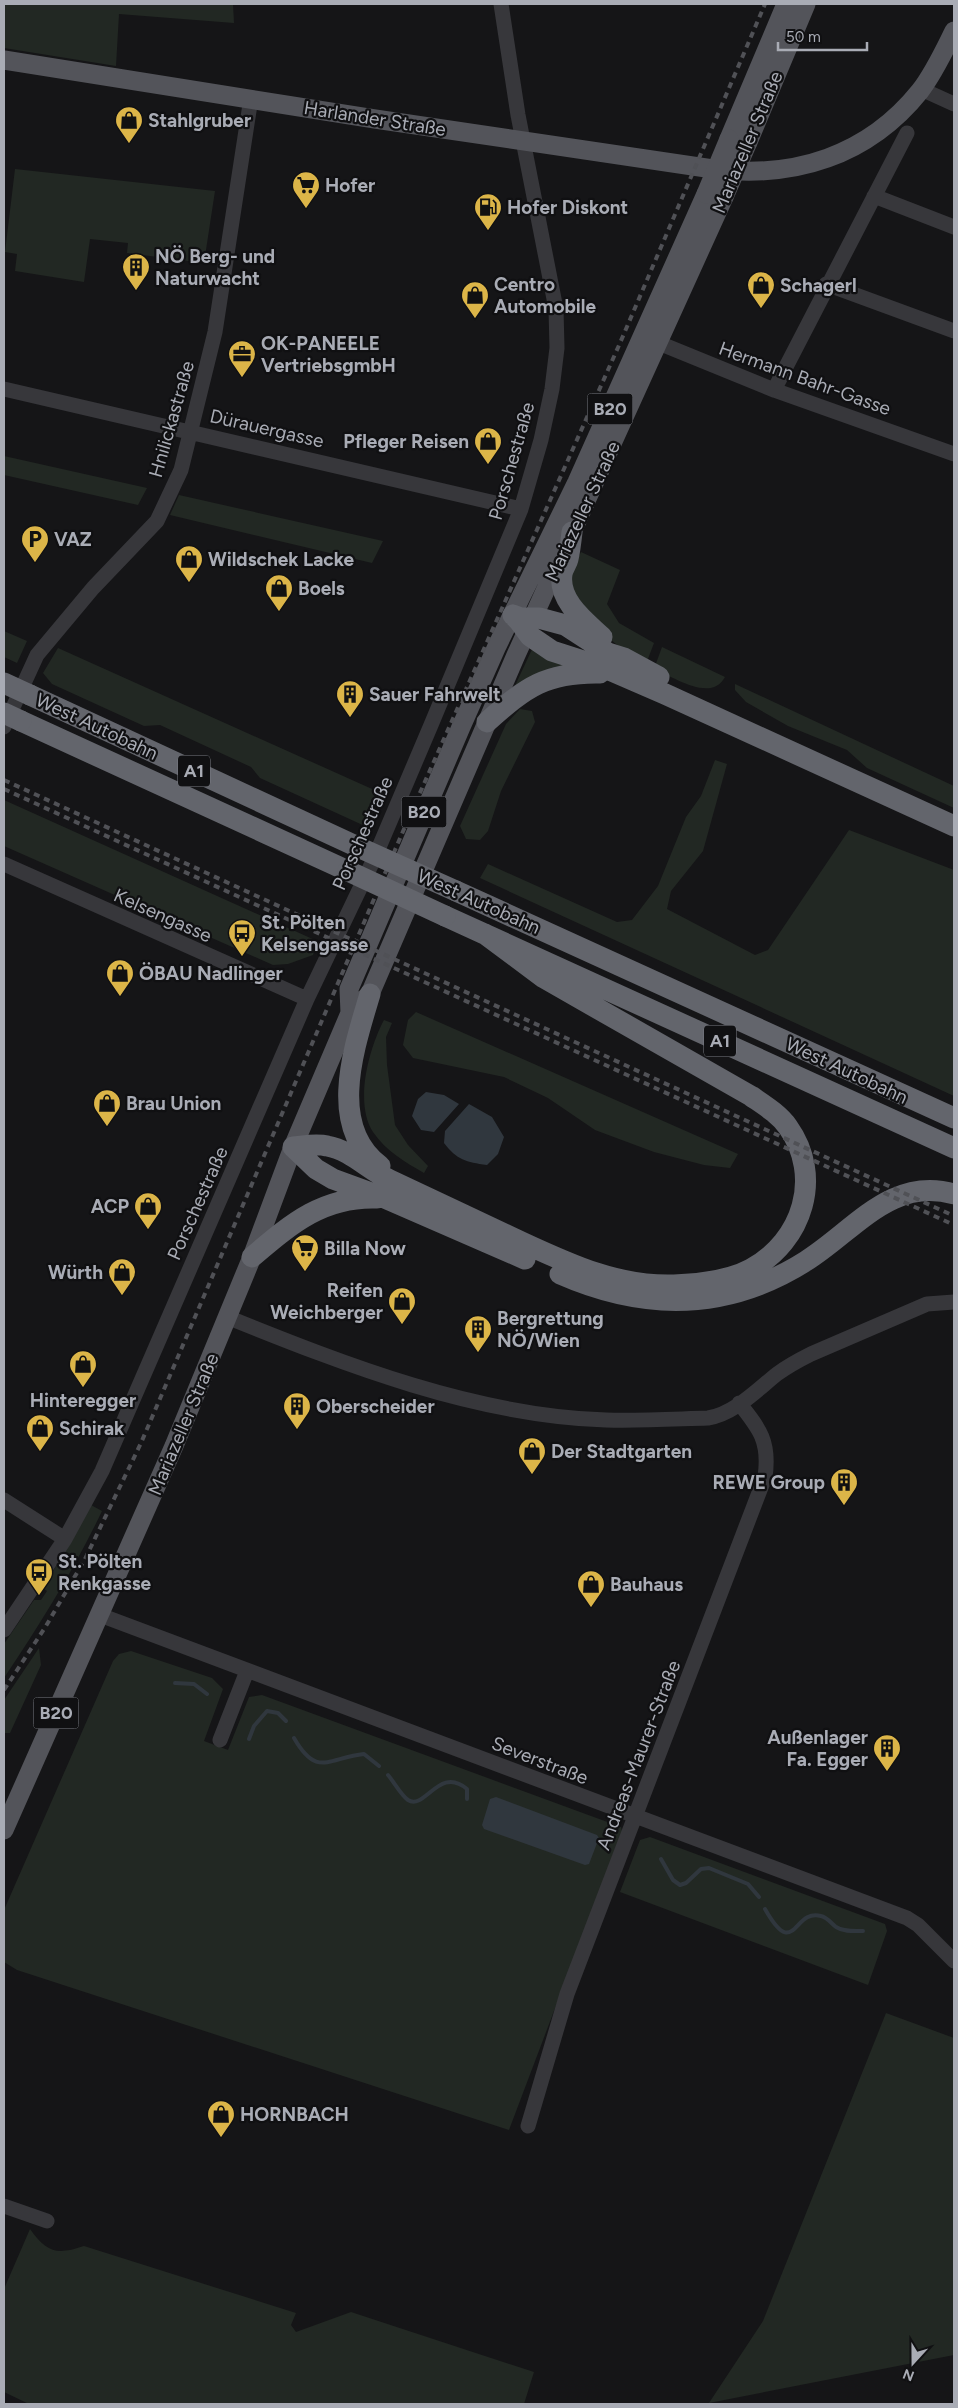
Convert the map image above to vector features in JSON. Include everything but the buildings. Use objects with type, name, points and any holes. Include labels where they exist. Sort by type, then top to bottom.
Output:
[{"type":"highway","points":[[572,532],[562,581],[568,601],[622,667]]},
{"type":"highway","points":[[954,813],[816,751],[642,669],[622,667],[552,651],[530,636],[524,621],[565,625],[608,653],[622,667],[954,826]]},
{"type":"highway","points":[[487,722],[512,700],[539,682],[560,675],[622,667]]},
{"type":"highway","name":"West Autobahn","points":[[4,683],[358,847],[954,1118]]},
{"type":"highway","name":"West Autobahn","points":[[10,720],[348,871],[954,1148]]},
{"type":"highway","points":[[293,1147],[317,1145],[336,1148],[387,1179],[571,1265],[611,1279],[643,1284],[673,1285],[725,1278],[751,1269],[768,1258],[787,1239],[797,1223],[805,1201],[807,1176],[803,1158],[788,1126],[751,1096],[544,978],[485,934]]},
{"type":"highway","points":[[370,994],[353,1053],[348,1102],[351,1117],[362,1145],[376,1163],[412,1190]]},
{"type":"highway","points":[[293,1147],[316,1169],[333,1179],[385,1198],[587,1286],[624,1296],[670,1301],[710,1298],[741,1292],[775,1279],[822,1251],[876,1207],[894,1198],[927,1189],[954,1194]]},
{"type":"highway","points":[[252,1257],[290,1225],[321,1207],[355,1197],[385,1198]]},
{"type":"main road","name":"Mariazeller Straße","points":[[350,1013],[349,989],[461,727],[524,621],[572,532],[652,340],[706,194],[786,4]]},
{"type":"main road","name":"Mariazeller Straße","points":[[4,1830],[174,1446],[252,1257],[293,1147],[350,1013],[370,994],[487,722],[577,482],[724,198],[806,4]]},
{"type":"main road","name":"Harlander Straße","points":[[4,60],[375,119],[713,169],[746,172],[796,168],[833,156],[881,128],[909,104],[921,89],[954,32]]},
{"type":"street","name":"Porschestraße","points":[[4,1630],[64,1539],[102,1471],[307,1000],[374,859],[521,510],[541,440],[552,388],[556,348],[556,309],[523,140],[501,4]]},
{"type":"street","points":[[921,89],[954,104]]},
{"type":"street","name":"Hnilickastraße","points":[[10,720],[34,662],[42,648],[93,588],[157,521],[181,470],[215,332],[251,98]]},
{"type":"street","points":[[774,390],[826,284],[907,133]]},
{"type":"street","points":[[874,196],[954,227]]},
{"type":"street","points":[[826,284],[954,331]]},
{"type":"street","name":"Hermann Bahr-Gasse","points":[[652,340],[774,390],[954,454]]},
{"type":"street","name":"Dürauergasse","points":[[4,389],[192,431],[521,510]]},
{"type":"street","name":"Kelsengasse","points":[[4,864],[307,1000]]},
{"type":"street","points":[[227,1317],[374,1374],[481,1402],[533,1412],[605,1420],[708,1418],[721,1415],[793,1362],[927,1304],[954,1302]]},
{"type":"street","name":"Andreas-Maurer-Straße","points":[[528,2126],[567,1994],[765,1477],[766,1447],[760,1429],[739,1403]]},
{"type":"street","points":[[4,1500],[64,1539]]},
{"type":"street","name":"Severstraße","points":[[100,1616],[907,1918],[918,1925],[954,1961]]},
{"type":"street","points":[[220,1740],[247,1670]]},
{"type":"street","points":[[4,2206],[47,2221]]},
{"type":"shaded area","points":[[4,4],[233,4],[234,23],[119,14],[116,66],[4,48]]},
{"type":"shaded area","points":[[15,169],[215,191],[204,263],[127,253],[128,243],[90,239],[84,282],[15,271],[17,254],[5,252]]},
{"type":"shaded area","points":[[4,456],[147,488],[138,505],[4,475]]},
{"type":"shaded area","points":[[179,495],[383,541],[372,563],[170,515]]},
{"type":"shaded area","points":[[581,552],[620,570],[607,604],[619,623],[654,643],[646,664],[610,639],[587,617],[579,605],[573,591],[571,574]]},
{"type":"shaded area","points":[[4,631],[27,641],[17,663],[4,657]]},
{"type":"shaded area","points":[[534,645],[589,668],[513,690]]},
{"type":"shaded area","points":[[662,647],[725,677],[719,684],[711,688],[702,688],[692,686],[654,669]]},
{"type":"shaded area","points":[[58,648],[381,793],[367,827],[260,778],[251,767],[160,725],[144,726],[52,684],[43,673]]},
{"type":"shaded area","points":[[735,684],[954,786],[954,808],[867,768],[847,750],[788,726],[746,702],[735,690]]},
{"type":"shaded area","points":[[520,709],[532,711],[535,722],[501,791],[488,831],[480,840],[466,839],[460,826],[506,724]]},
{"type":"shaded area","points":[[715,760],[727,764],[703,851],[671,891],[667,909],[755,955],[768,950],[849,830],[954,870],[954,1096],[480,878],[488,864],[617,922],[632,920],[658,886],[686,817],[701,796]]},
{"type":"shaded area","points":[[4,800],[317,941],[313,955],[288,964],[273,965],[4,846]]},
{"type":"shaded area","points":[[416,1012],[738,1154],[730,1168],[704,1165],[654,1152],[595,1130],[548,1098],[504,1077],[413,1058],[403,1045],[408,1020]]},
{"type":"shaded area","points":[[384,1020],[392,1023],[386,1037],[387,1065],[395,1125],[408,1145],[428,1166],[424,1173],[384,1145],[373,1132],[367,1120],[364,1091],[366,1076],[373,1045]]},
{"type":"shaded area","points":[[426,1092],[444,1095],[459,1104],[434,1132],[421,1130],[412,1116],[418,1099]]},
{"type":"shaded area","points":[[469,1104],[492,1117],[504,1137],[498,1154],[487,1165],[473,1163],[458,1157],[444,1143],[445,1131]]},
{"type":"shaded area","points":[[91,1505],[102,1511],[91,1533],[56,1596],[4,1678],[4,1644],[34,1600],[41,1600],[47,1591],[44,1589],[45,1585]]},
{"type":"shaded area","points":[[39,1648],[41,1665],[10,1733],[4,1733],[4,1700]]},
{"type":"shaded area","points":[[131,1651],[212,1678],[223,1689],[204,1741],[228,1750],[249,1697],[262,1695],[621,1827],[622,1831],[509,2130],[17,1970],[4,1962],[4,1910],[113,1661],[119,1654]]},
{"type":"shaded area","points":[[496,1797],[597,1835],[599,1838],[589,1864],[585,1865],[484,1829],[482,1825],[490,1799]]},
{"type":"shaded area","points":[[650,1837],[885,1924],[887,1931],[868,1985],[620,1892],[640,1840]]},
{"type":"shaded area","points":[[886,2013],[954,2038],[954,2355],[709,2403],[763,2321]]},
{"type":"shaded area","points":[[30,2229],[42,2243],[53,2250],[67,2251],[84,2246],[296,2313],[291,2325],[296,2332],[351,2312],[534,2372],[524,2404],[29,2404],[4,2392],[4,2289]]},
{"type":"waterway","points":[[175,1683],[194,1684],[207,1694]]},
{"type":"waterway","points":[[249,1739],[254,1726],[267,1711],[278,1713],[286,1721]]},
{"type":"waterway","points":[[294,1738],[302,1750],[317,1762],[324,1763],[364,1754],[379,1766]]},
{"type":"waterway","points":[[388,1775],[405,1798],[414,1802],[448,1782],[457,1783],[467,1789],[467,1799]]},
{"type":"waterway","points":[[661,1859],[673,1880],[680,1885],[686,1883],[701,1869],[709,1868],[748,1884],[759,1897]]},
{"type":"waterway","points":[[765,1909],[782,1931],[789,1932],[805,1919],[812,1916],[821,1916],[842,1930],[863,1931]]},
{"type":"railway","points":[[4,1690],[46,1626],[85,1559],[141,1443],[407,822],[620,343],[765,4]]},
{"type":"railway","points":[[4,780],[954,1216]]},
{"type":"railway","points":[[4,789],[954,1225]]},
{"type":"place","name":"Stahlgruber","points":[[129,144]]},
{"type":"place","name":"Hofer","points":[[306,209]]},
{"type":"place","name":"Hofer Diskont","points":[[488,231]]},
{"type":"place","name":"NÖ Berg- und Naturwacht","points":[[136,291]]},
{"type":"place","name":"Schagerl","points":[[761,309]]},
{"type":"place","name":"Centro Automobile","points":[[475,319]]},
{"type":"place","name":"OK-PANEELE VertriebsgmbH","points":[[242,378]]},
{"type":"place","name":"Pfleger Reisen","points":[[488,465]]},
{"type":"place","name":"VAZ","points":[[35,563]]},
{"type":"place","name":"Wildschek Lacke","points":[[189,583]]},
{"type":"place","name":"Boels","points":[[279,612]]},
{"type":"place","name":"Sauer Fahrwelt","points":[[350,718]]},
{"type":"place","name":"St. Pölten Kelsengasse","points":[[242,957]]},
{"type":"place","name":"ÖBAU Nadlinger","points":[[120,997]]},
{"type":"place","name":"Brau Union","points":[[107,1127]]},
{"type":"place","name":"ACP","points":[[148,1230]]},
{"type":"place","name":"Billa Now","points":[[305,1272]]},
{"type":"place","name":"Würth","points":[[122,1296]]},
{"type":"place","name":"Reifen Weichberger","points":[[402,1325]]},
{"type":"place","name":"Bergrettung NÖ/Wien","points":[[478,1353]]},
{"type":"place","name":"Hinteregger","points":[[83,1388]]},
{"type":"place","name":"Oberscheider","points":[[297,1430]]},
{"type":"place","name":"Schirak","points":[[40,1452]]},
{"type":"place","name":"Der Stadtgarten","points":[[532,1475]]},
{"type":"place","name":"REWE Group","points":[[844,1506]]},
{"type":"place","name":"St. Pölten Renkgasse","points":[[39,1596]]},
{"type":"place","name":"Bauhaus","points":[[591,1608]]},
{"type":"place","name":"Außenlager Fa. Egger","points":[[887,1772]]},
{"type":"place","name":"HORNBACH","points":[[221,2138]]}]
